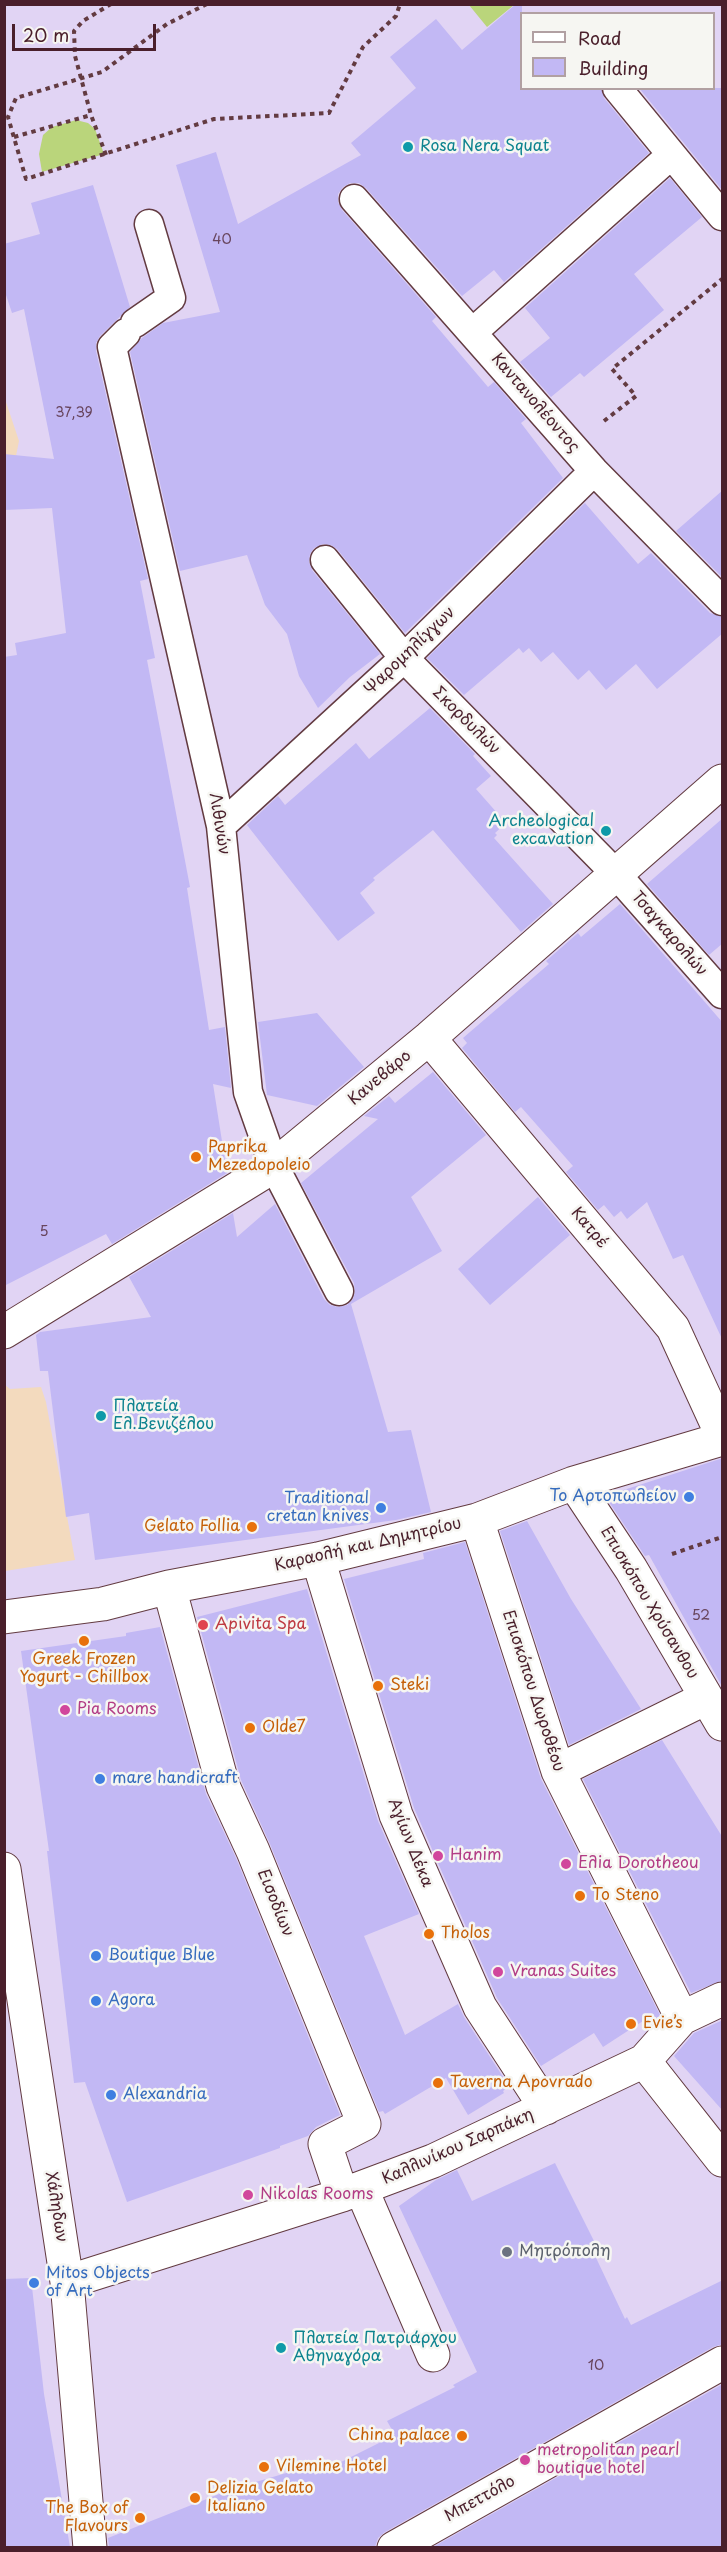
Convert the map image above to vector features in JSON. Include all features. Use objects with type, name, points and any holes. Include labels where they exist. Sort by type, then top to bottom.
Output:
[{"type":"street","name":"Κανεβάρο","points":[[4,1332],[274,1166],[429,1038],[723,781]]},
{"type":"street","name":"Κατρέ","points":[[429,1038],[673,1328],[723,1437]]},
{"type":"street","name":"Καραολή και Δημητρίου","points":[[4,1617],[103,1604],[168,1587],[318,1559],[477,1520],[574,1483],[723,1437]]},
{"type":"street","name":"Επισκόπου Χρύσανθου","points":[[574,1483],[630,1569],[714,1711]]},
{"type":"street","name":"Επισκόπου Δωροθέου","points":[[477,1520],[558,1771],[682,2018]]},
{"type":"street","name":"Αγίων Δέκα","points":[[318,1559],[396,1815],[480,2007],[546,2108]]},
{"type":"street","name":"Εισοδίων","points":[[168,1587],[223,1786],[262,1872],[364,2124],[325,2144],[351,2192]]},
{"type":"street","points":[[558,1771],[714,1711]]},
{"type":"street","name":"Χάληδων","points":[[4,1869],[67,2282],[90,2547]]},
{"type":"street","name":"Καλλινίκου Σαρπάκη","points":[[67,2282],[351,2192],[433,2161],[644,2061],[682,2018],[723,2000]]},
{"type":"street","points":[[644,2061],[723,2160]]},
{"type":"street","points":[[351,2192],[433,2355]]},
{"type":"street","name":"Μπεττόλο","points":[[394,2547],[723,2363]]},
{"type":"lane","points":[[619,90],[723,216]]},
{"type":"lane","points":[[473,332],[671,154]]},
{"type":"lane","name":"Καντανολέοντος","points":[[354,199],[594,471],[723,601]]},
{"type":"lane","name":"Λιθινών","points":[[149,224],[171,298],[124,334],[221,826],[248,1092],[274,1166],[339,1291]]},
{"type":"lane","name":"Ψαρομηλίγγων","points":[[221,826],[404,658],[594,471]]},
{"type":"lane","name":"Σκορδυλών","points":[[325,560],[404,658],[616,874]]},
{"type":"lane","name":"Τσαγκαρολών","points":[[616,874],[723,994]]},
{"type":"path","points":[[106,155],[91,115],[75,56],[74,31],[83,21],[111,4]]},
{"type":"path","points":[[207,4],[166,24],[102,72],[16,98],[8,117],[26,179],[214,119],[328,113],[363,47],[396,16],[400,4]]},
{"type":"path","points":[[14,137],[91,115]]},
{"type":"path","points":[[573,446],[636,396],[612,369],[723,279]]},
{"type":"path","points":[[630,1569],[723,1537]]},
{"type":"shaded area","points":[[5,5],[722,5],[722,2547],[5,2547],[5,1571],[75,1560],[46,1402],[41,1387],[10,1389],[5,1385],[4,515],[19,441],[5,399]]},
{"type":"green space","points":[[469,5],[514,5],[487,27]]},
{"type":"green space","points":[[76,120],[88,123],[95,129],[104,154],[42,172],[39,154],[43,135],[52,127]]},
{"type":"building","points":[[516,4],[522,4],[522,12],[520,12],[520,90],[602,90],[604,98],[649,153],[504,282],[494,270],[462,296],[366,188],[359,183],[350,183],[338,194],[338,202],[342,210],[436,317],[432,321],[488,387],[494,382],[526,419],[521,423],[563,478],[405,633],[337,549],[323,544],[314,548],[309,562],[312,570],[380,654],[350,677],[318,708],[299,676],[287,634],[265,605],[247,555],[180,571],[130,352],[142,338],[163,323],[220,312],[176,165],[216,152],[238,224],[361,155],[351,143],[416,88],[390,57],[436,19],[462,50]]},
{"type":"building","points":[[715,88],[723,88],[723,191],[641,90],[715,90]]},
{"type":"building","points":[[670,178],[702,217],[634,274],[664,310],[584,377],[580,373],[551,397],[520,362],[550,338],[525,308]]},
{"type":"building","points":[[93,185],[130,307],[100,336],[96,343],[96,351],[148,579],[140,581],[155,658],[147,660],[190,887],[187,888],[209,1030],[225,1027],[231,1088],[213,1084],[227,1173],[112,1244],[106,1234],[4,1286],[4,657],[17,655],[15,643],[66,633],[52,508],[4,510],[4,454],[54,459],[24,309],[12,313],[4,289],[4,244],[40,234],[31,203]]},
{"type":"building","points":[[723,490],[723,578],[676,531]]},
{"type":"building","points":[[585,503],[638,564],[651,553],[710,613],[723,617],[723,633],[657,689],[636,664],[606,690],[589,670],[578,680],[553,652],[541,662],[529,648],[523,653],[519,648],[464,695],[427,658]]},
{"type":"building","points":[[430,708],[475,754],[473,756],[491,776],[476,789],[506,823],[495,833],[497,835],[494,838],[553,904],[521,932],[433,830],[373,878],[375,880],[360,893],[375,913],[338,941],[247,825],[278,796],[285,805],[356,743],[369,759]]},
{"type":"building","points":[[723,818],[723,943],[709,955],[647,884]]},
{"type":"building","points":[[620,904],[723,1023],[723,1341],[683,1255],[673,1259],[647,1202],[627,1219],[621,1211],[614,1217],[604,1205],[598,1210],[566,1172],[573,1166],[521,1107],[515,1112],[462,1048],[467,1043],[463,1038],[549,964],[546,961],[578,933],[581,937]]},
{"type":"building","points":[[317,1013],[364,1067],[317,1106],[267,1095],[258,1022]]},
{"type":"building","points":[[433,1072],[486,1135],[411,1197],[442,1251],[351,1304],[388,1432],[411,1430],[431,1512],[396,1520],[95,1560],[89,1513],[66,1517],[48,1371],[40,1371],[36,1335],[40,1332],[151,1317],[129,1277],[233,1213],[237,1237],[275,1204],[324,1299],[330,1305],[338,1307],[347,1305],[353,1299],[354,1283],[301,1183],[378,1119],[364,1116],[389,1096],[395,1103]]},
{"type":"building","points":[[538,1197],[570,1235],[490,1305],[458,1269]]},
{"type":"building","points":[[723,1458],[723,1688],[649,1555],[645,1556],[605,1496]]},
{"type":"building","points":[[527,1521],[571,1599],[641,1709],[569,1745],[500,1531]]},
{"type":"building","points":[[465,1542],[541,1779],[660,2015],[649,2028],[643,2021],[603,2047],[594,2033],[541,2066],[497,1998],[414,1808],[344,1579],[424,1559],[423,1553]]},
{"type":"building","points":[[307,1589],[378,1821],[419,1914],[364,1936],[405,2035],[458,2004],[509,2086],[503,2091],[504,2093],[468,2115],[446,2078],[385,2114],[383,2111],[379,2112],[270,1844],[241,1780],[197,1617]]},
{"type":"building","points":[[160,1627],[206,1794],[236,1858],[340,2115],[316,2127],[308,2136],[280,2146],[280,2148],[127,2202],[85,2082],[74,2083],[47,1851],[49,1851],[21,1651],[126,1636],[126,1633]]},
{"type":"building","points":[[662,1740],[723,1838],[723,1980],[691,1993],[583,1779]]},
{"type":"building","points":[[723,2020],[723,2111],[674,2056],[694,2033]]},
{"type":"building","points":[[555,2163],[594,2241],[589,2243],[625,2319],[627,2317],[631,2325],[723,2280],[723,2344],[713,2347],[385,2532],[378,2538],[375,2547],[109,2547],[108,2538],[232,2489],[310,2466],[315,2475],[395,2435],[387,2421],[455,2387],[453,2385],[477,2372],[399,2206],[436,2180],[457,2170],[472,2201]]},
{"type":"building","points":[[31,2278],[44,2394],[70,2547],[4,2547],[4,2279]]},
{"type":"building","points":[[723,2384],[723,2547],[433,2547]]},
{"type":"place","name":"Rosa Nera Squat","points":[[408,147]]},
{"type":"place","name":"Archeological excavation","points":[[606,831]]},
{"type":"place","name":"Paprika Mezedopoleio","points":[[196,1157]]},
{"type":"place","name":"Πλατεία Ελ.Βενιζέλου","points":[[101,1416]]},
{"type":"place","name":"Το Αρτοπωλείον","points":[[689,1497]]},
{"type":"place","name":"Traditional cretan knives","points":[[381,1508]]},
{"type":"place","name":"Gelato Follia","points":[[252,1527]]},
{"type":"place","name":"Apivita Spa","points":[[203,1625]]},
{"type":"place","name":"Greek Frozen Yogurt - Chillbox","points":[[84,1641]]},
{"type":"place","name":"Steki","points":[[378,1686]]},
{"type":"place","name":"Pia Rooms","points":[[65,1710]]},
{"type":"place","name":"Olde7","points":[[250,1728]]},
{"type":"place","name":"mare handicraft","points":[[100,1779]]},
{"type":"place","name":"Hanim","points":[[438,1856]]},
{"type":"place","name":"Eλia Dorotheou","points":[[566,1864]]},
{"type":"place","name":"To Steno","points":[[580,1896]]},
{"type":"place","name":"Tholos","points":[[429,1934]]},
{"type":"place","name":"Boutique Blue","points":[[96,1956]]},
{"type":"place","name":"Vranas Suites","points":[[498,1972]]},
{"type":"place","name":"Agora","points":[[96,2001]]},
{"type":"place","name":"Evie’s","points":[[631,2024]]},
{"type":"place","name":"Taverna Apovrado","points":[[438,2083]]},
{"type":"place","name":"Alexandria","points":[[111,2095]]},
{"type":"place","name":"Nikolas Rooms","points":[[248,2195]]},
{"type":"place","name":"Μητρόπολη","points":[[507,2252]]},
{"type":"place","name":"Mitos Objects of Art","points":[[34,2283]]},
{"type":"place","name":"Πλατεία Πατριάρχου Αθηναγόρα","points":[[281,2348]]},
{"type":"place","name":"China palace","points":[[462,2436]]},
{"type":"place","name":"metropolitan pearl boutique hotel","points":[[525,2460]]},
{"type":"place","name":"Vilemine Hotel","points":[[264,2467]]},
{"type":"place","name":"Delizia Gelato Italiano","points":[[195,2498]]},
{"type":"place","name":"The Box of Flavours","points":[[140,2518]]}]
